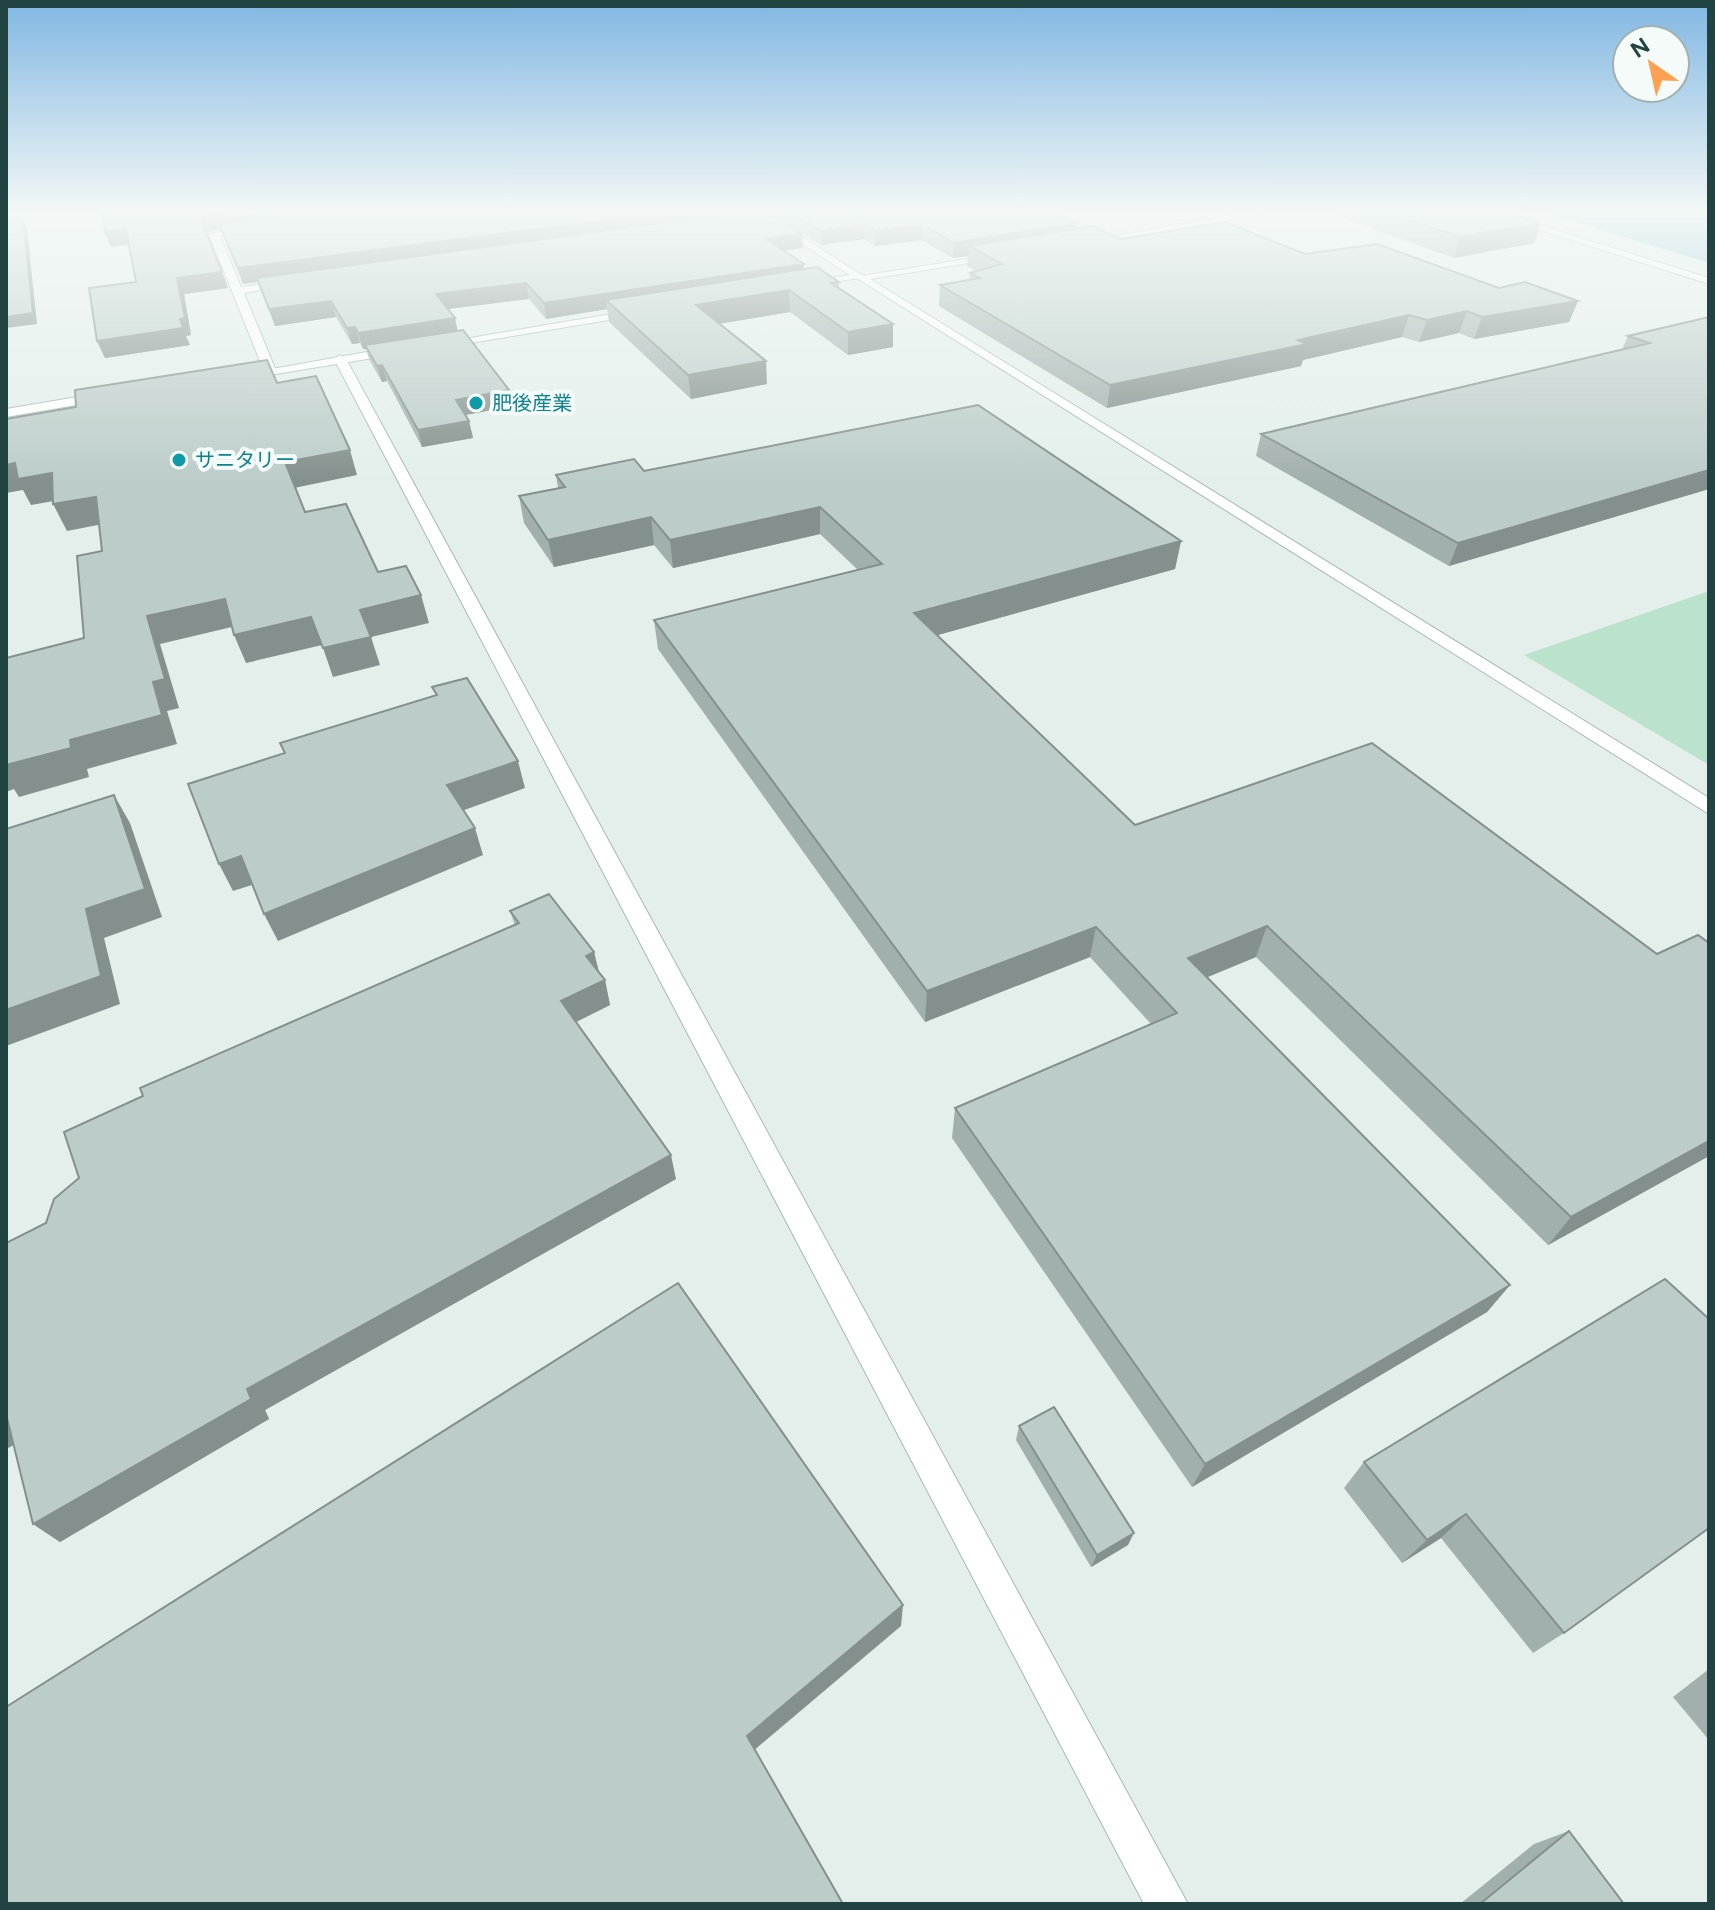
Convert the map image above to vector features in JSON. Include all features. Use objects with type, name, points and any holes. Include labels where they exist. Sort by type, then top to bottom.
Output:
[{"type":"street","points":[[242,303],[270,371]]},
{"type":"street","points":[[902,303],[1709,807]]},
{"type":"street","points":[[223,378],[656,310]]},
{"type":"street","points":[[340,359],[1167,1904]]},
{"type":"street","points":[[6,413],[115,395]]},
{"type":"green space","points":[[1709,591],[1709,765],[1524,655]]},
{"type":"building","points":[[6,303],[32,303],[33,313],[6,317]]},
{"type":"building","points":[[91,303],[182,303],[185,318],[180,319],[183,328],[97,341]]},
{"type":"building","points":[[267,303],[314,303],[269,309]]},
{"type":"building","points":[[332,303],[443,303],[455,318],[358,333],[355,327],[347,328]]},
{"type":"building","points":[[609,303],[708,303],[696,305],[766,361],[688,375]]},
{"type":"building","points":[[807,303],[861,303],[893,324],[848,332]]},
{"type":"building","points":[[971,303],[1565,303],[1482,317],[1467,311],[1427,320],[1409,315],[1298,340],[1307,344],[1110,385]]},
{"type":"building","points":[[1709,317],[1709,470],[1458,543],[1261,434],[1650,343],[1628,336]]},
{"type":"building","points":[[463,330],[509,390],[456,400],[469,421],[418,430],[382,365],[377,366],[365,345]]},
{"type":"building","points":[[267,360],[277,383],[316,376],[350,450],[285,462],[305,512],[346,504],[378,572],[406,566],[421,595],[360,610],[371,637],[323,648],[311,617],[234,635],[225,599],[147,616],[165,679],[153,682],[162,715],[70,740],[71,748],[6,765],[6,658],[84,638],[77,556],[102,551],[96,497],[53,504],[52,473],[18,479],[15,463],[6,465],[6,419],[76,407],[75,390]]},
{"type":"building","points":[[978,405],[1181,541],[914,613],[1135,825],[1372,743],[1657,954],[1698,935],[1709,943],[1709,1141],[1571,1217],[1267,926],[1188,958],[1510,1285],[1205,1464],[955,1108],[1177,1013],[1096,927],[927,991],[654,620],[882,564],[820,507],[670,540],[651,517],[548,540],[519,496],[565,487],[556,475],[634,459],[644,471]]},
{"type":"building","points":[[467,678],[518,761],[447,785],[475,828],[264,914],[241,856],[219,864],[188,784],[285,753],[280,743],[437,695],[432,687]]},
{"type":"building","points":[[114,795],[145,889],[86,909],[101,976],[6,1010],[6,829]]},
{"type":"building","points":[[549,894],[594,952],[586,956],[605,980],[561,1001],[671,1155],[247,1389],[251,1399],[33,1524],[6,1414],[6,1243],[46,1223],[54,1199],[79,1178],[64,1132],[143,1096],[140,1088],[519,923],[510,911]]},
{"type":"building","points":[[1665,1279],[1709,1319],[1709,1528],[1564,1633],[1466,1514],[1427,1540],[1364,1462]]},
{"type":"building","points":[[678,1283],[903,1605],[747,1736],[843,1904],[6,1904],[6,1707]]},
{"type":"building","points":[[1054,1407],[1134,1533],[1097,1555],[1019,1426]]},
{"type":"building","points":[[1569,1831],[1624,1904],[1480,1904]]},
{"type":"place","name":"肥後産業","points":[[476,403]]},
{"type":"place","name":"サニタリー","points":[[179,460]]}]
